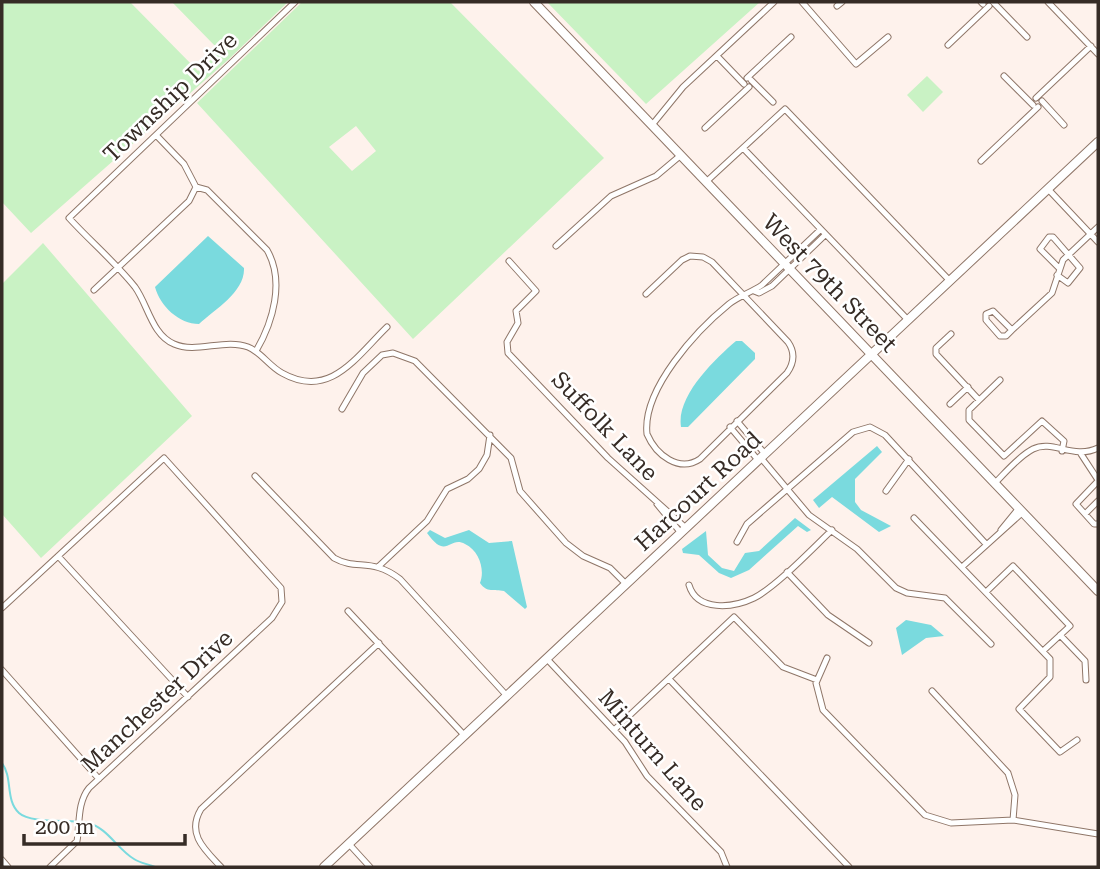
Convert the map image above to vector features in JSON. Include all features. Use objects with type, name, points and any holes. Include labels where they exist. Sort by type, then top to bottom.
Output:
[{"type":"street","name":"Township Drive","points":[[117,269],[69,218],[295,2]]},
{"type":"street","name":"West 79th Street","points":[[534,2],[1098,591]]},
{"type":"street","points":[[652,125],[683,87],[774,2]]},
{"type":"street","points":[[802,2],[856,64],[888,37]]},
{"type":"street","points":[[1048,2],[1098,54]]},
{"type":"street","points":[[948,45],[987,3],[1027,37]]},
{"type":"street","points":[[705,128],[791,37]]},
{"type":"street","points":[[981,161],[1091,46]]},
{"type":"street","points":[[717,55],[773,102]]},
{"type":"street","points":[[1004,76],[1065,125]]},
{"type":"street","points":[[706,182],[785,109],[950,281]]},
{"type":"street","points":[[156,135],[184,164],[196,187],[207,190],[267,250],[274,262],[277,287],[264,336],[256,351]]},
{"type":"street","name":"Harcourt Road","points":[[324,867],[1098,142]]},
{"type":"street","points":[[743,148],[908,320]]},
{"type":"street","points":[[556,246],[608,198],[656,176],[681,155]]},
{"type":"street","points":[[94,290],[189,201],[196,187]]},
{"type":"street","points":[[1048,189],[1098,242]]},
{"type":"street","points":[[1012,330],[996,312],[986,314],[986,320],[1000,335],[1006,336],[1050,295],[1059,268],[1069,254],[1098,227]]},
{"type":"street","points":[[646,293],[682,260],[698,256],[712,262],[744,296],[788,342],[793,357],[787,373],[696,462],[681,465],[667,458],[652,443],[647,431],[661,384],[695,336],[729,304],[744,296],[754,291],[766,290],[820,230]]},
{"type":"street","points":[[787,266],[825,236]]},
{"type":"street","points":[[1058,275],[1067,283],[1080,271],[1069,254],[1051,237],[1040,245],[1059,268]]},
{"type":"street","name":"Suffolk Lane","points":[[509,261],[536,291],[516,311],[517,325],[507,342],[510,355],[608,458],[657,504],[663,504],[684,531]]},
{"type":"street","points":[[117,269],[136,288],[154,324],[172,343],[183,346],[240,344],[256,351],[282,373],[322,383],[334,378],[387,327]]},
{"type":"street","points":[[951,334],[937,347],[936,354],[979,400]]},
{"type":"street","points":[[342,409],[365,371],[388,353],[408,358],[425,368],[512,460],[520,491],[566,543],[579,553],[610,568],[626,584]]},
{"type":"street","points":[[1000,380],[969,410],[968,417],[1004,456],[1042,421],[1063,442],[1062,450]]},
{"type":"street","points":[[950,404],[968,387]]},
{"type":"street","points":[[737,421],[761,457],[809,515],[857,549],[899,590],[950,601],[991,644]]},
{"type":"street","points":[[730,427],[761,457]]},
{"type":"street","points":[[737,542],[745,526],[862,428],[880,430],[986,544]]},
{"type":"street","points":[[379,566],[427,520],[447,489],[476,472],[487,455],[490,435]]},
{"type":"street","points":[[995,483],[1033,449],[1048,446],[1081,454],[1098,448]]},
{"type":"street","points":[[1081,454],[1098,480],[1076,501],[1085,514],[1098,524]]},
{"type":"street","name":"Manchester Drive","points":[[50,867],[77,841],[84,794],[270,621],[282,602],[278,581],[164,458],[58,556]]},
{"type":"street","points":[[886,491],[909,459]]},
{"type":"street","points":[[255,476],[334,558],[345,563],[379,566],[400,579],[507,696]]},
{"type":"street","points":[[1085,514],[1098,501]]},
{"type":"street","points":[[962,567],[1021,510]]},
{"type":"street","points":[[914,519],[1052,663],[1051,675],[1019,708],[1060,752],[1077,740]]},
{"type":"street","points":[[689,585],[700,602],[714,605],[752,598],[786,572],[832,530]]},
{"type":"street","points":[[2,608],[58,556],[188,697]]},
{"type":"street","points":[[986,592],[1013,566],[1070,625],[1043,652]]},
{"type":"street","points":[[786,572],[828,615],[869,643]]},
{"type":"street","points":[[348,611],[465,736]]},
{"type":"street","points":[[614,730],[734,617],[783,667],[801,677],[817,680]]},
{"type":"street","points":[[1060,635],[1085,661],[1086,680]]},
{"type":"street","points":[[221,867],[200,844],[195,833],[196,820],[203,807],[379,643]]},
{"type":"street","points":[[827,658],[817,680],[818,701],[827,716],[925,814],[951,823],[1013,820],[1098,834]]},
{"type":"street","name":"Minturn Lane","points":[[547,659],[614,730],[645,775],[721,852],[727,867]]},
{"type":"street","points":[[2,670],[99,779]]},
{"type":"street","points":[[669,679],[849,867]]},
{"type":"street","points":[[932,691],[1008,773],[1014,795],[1013,820]]},
{"type":"street","points":[[349,844],[370,867]]},
{"type":"street","points":[[2,860],[8,867]]},
{"type":"green space","points":[[2,2],[130,2],[198,71],[213,58],[216,47],[172,2],[288,2],[228,60],[31,233],[2,202]]},
{"type":"green space","points":[[302,2],[450,2],[604,158],[413,339],[197,103]],"holes":[[[356,126],[376,151],[352,171],[329,147]]]},
{"type":"green space","points":[[547,2],[760,2],[646,104]]},
{"type":"green space","points":[[927,76],[943,92],[923,112],[907,95]]},
{"type":"green space","points":[[43,243],[192,416],[41,558],[2,514],[2,284]]},
{"type":"water","points":[[208,236],[244,268],[243,277],[240,285],[221,306],[199,324],[192,323],[171,313],[161,301],[155,287]]},
{"type":"water","points":[[736,341],[742,341],[755,353],[755,359],[688,427],[681,427],[681,415],[691,391],[708,368]]},
{"type":"water","points":[[877,446],[882,452],[855,479],[855,502],[861,510],[891,526],[879,532],[832,497],[819,508],[813,500]]},
{"type":"water","points":[[795,518],[811,530],[807,532],[798,526],[749,570],[731,578],[719,573],[699,555],[683,553],[682,549],[706,531],[708,555],[722,568],[734,571],[745,553],[759,551]]},
{"type":"water","points":[[430,530],[445,538],[469,530],[489,543],[512,541],[527,607],[525,609],[504,591],[488,589],[480,583],[480,562],[470,547],[460,542],[447,546],[439,545],[427,533]]},
{"type":"water","points":[[906,620],[931,625],[944,636],[926,638],[902,655],[896,628]]},
{"type":"waterway","points":[[2,763],[12,802],[19,813],[32,819],[88,823],[107,834],[134,859],[155,867]]}]
